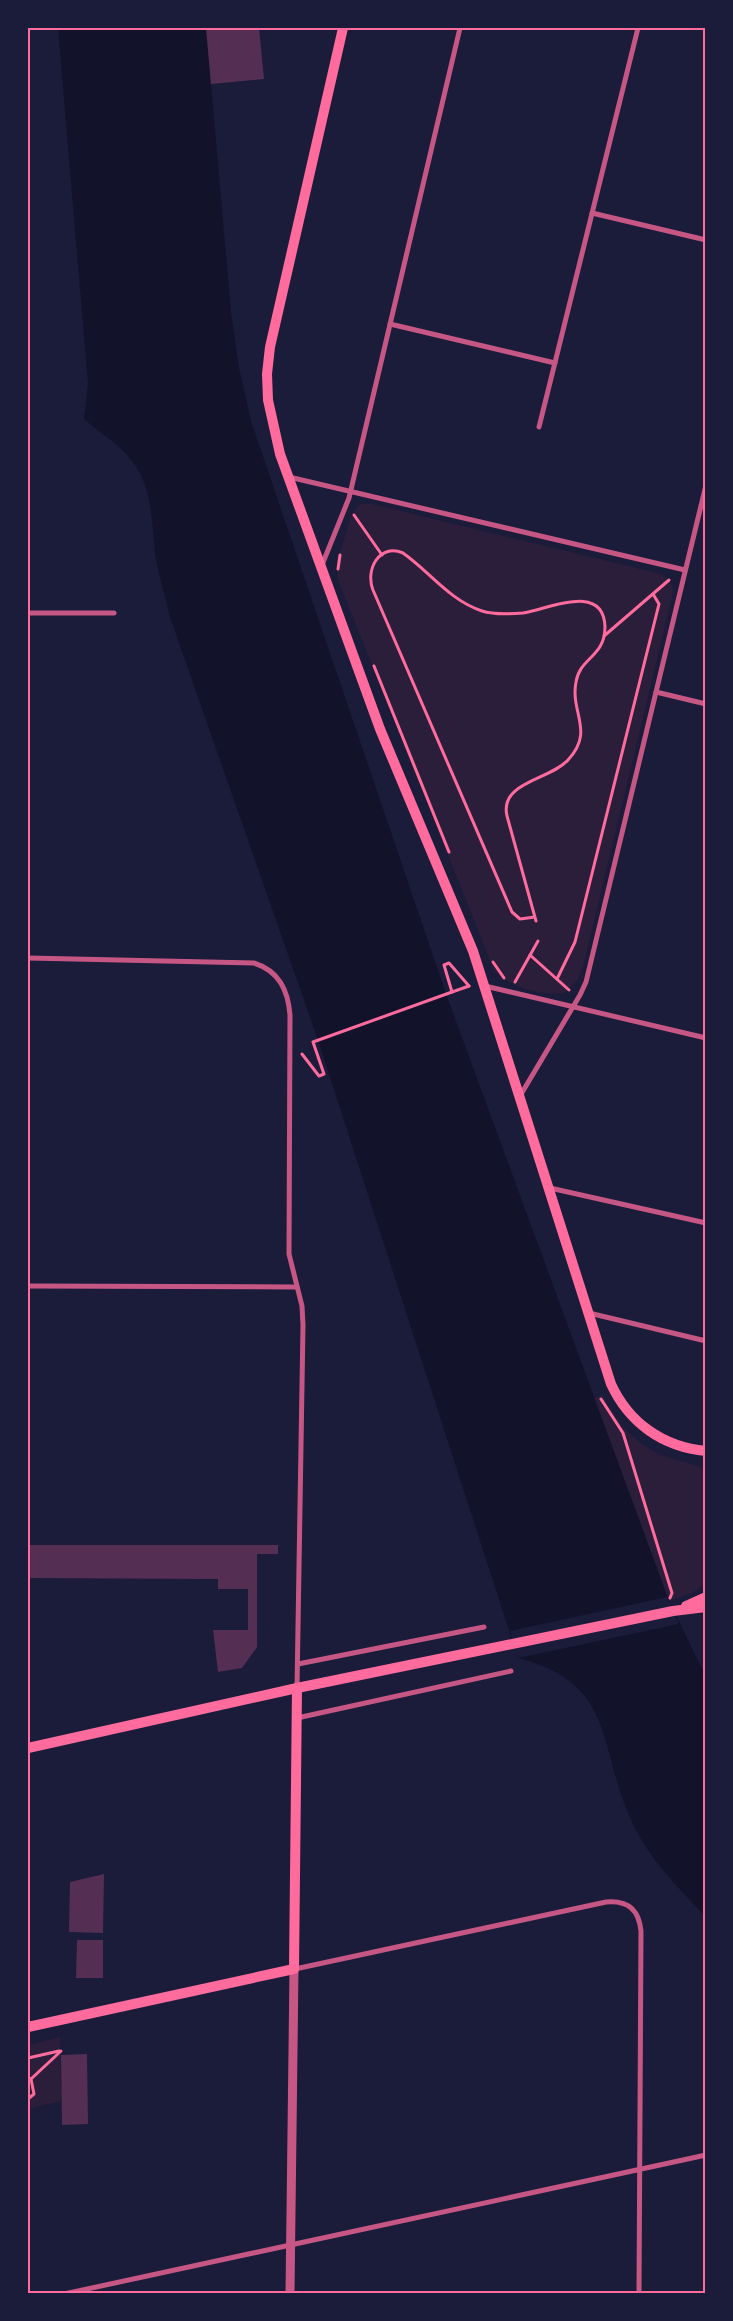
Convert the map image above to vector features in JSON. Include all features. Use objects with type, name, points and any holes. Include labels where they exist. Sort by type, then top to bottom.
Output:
[{"type":"main road","points":[[343,28],[268,361],[267,387],[276,441],[380,729],[461,920],[485,986],[611,1384],[629,1414],[643,1427],[658,1437],[706,1456]]},
{"type":"main road","points":[[694,1450],[706,1451]]},
{"type":"main road","points":[[673,1611],[706,1597]]},
{"type":"main road","points":[[28,1748],[297,1688],[673,1611],[706,1607]]},
{"type":"main road","points":[[28,2027],[294,1969],[297,1688]]},
{"type":"street","points":[[320,567],[343,516],[350,492],[460,28]]},
{"type":"street","points":[[539,427],[638,28]]},
{"type":"street","points":[[592,213],[706,240]]},
{"type":"street","points":[[390,324],[555,364]]},
{"type":"street","points":[[288,477],[685,570]]},
{"type":"street","points":[[520,1096],[574,1007],[588,975],[706,484]]},
{"type":"street","points":[[28,612],[114,613]]},
{"type":"street","points":[[656,692],[706,704]]},
{"type":"street","points":[[28,958],[246,962],[262,966],[276,974],[288,998],[290,1015],[289,1254],[302,1306],[297,1688]]},
{"type":"street","points":[[485,986],[706,1038]]},
{"type":"street","points":[[549,1188],[706,1223]]},
{"type":"street","points":[[28,1286],[297,1288]]},
{"type":"street","points":[[589,1313],[706,1341]]},
{"type":"street","points":[[298,1664],[484,1627]]},
{"type":"street","points":[[297,1718],[511,1671]]},
{"type":"street","points":[[290,2294],[294,1969],[606,1902],[619,1902],[631,1906],[638,1917],[641,1931],[639,2294]]},
{"type":"street","points":[[64,2294],[706,2156]]},
{"type":"path","points":[[351,523],[357,509]]},
{"type":"path","points":[[354,514],[382,555]]},
{"type":"path","points":[[338,576],[338,567],[343,548]]},
{"type":"path","points":[[395,550],[404,553],[451,594],[484,611],[516,613],[566,601],[587,603],[596,608],[602,615],[605,625],[604,636],[598,652],[583,665],[576,682],[576,696],[582,732],[578,747],[563,766],[515,789],[509,796],[506,804],[507,816],[535,919],[520,919],[512,912],[372,590],[371,569],[382,555],[395,550]]},
{"type":"path","points":[[604,636],[668,581],[662,577]]},
{"type":"path","points":[[556,979],[576,942],[659,604],[653,594]]},
{"type":"path","points":[[373,664],[451,858]]},
{"type":"path","points":[[492,959],[502,976],[514,984],[538,941]]},
{"type":"path","points":[[530,955],[569,990]]},
{"type":"path","points":[[452,992],[469,986]]},
{"type":"path","points":[[300,1052],[319,1076],[324,1074],[313,1042],[446,994]]},
{"type":"path","points":[[28,2058],[61,2051],[29,2078],[34,2094],[28,2099]]},
{"type":"shaded area","points":[[58,28],[206,28],[231,312],[239,368],[251,421],[446,994],[669,1601],[705,1675],[705,1916],[665,1873],[640,1837],[622,1796],[600,1722],[589,1702],[573,1684],[550,1669],[518,1658],[318,1040],[170,617],[157,565],[146,488],[130,458],[84,419],[88,383]]},
{"type":"shaded area","points":[[360,504],[372,504],[657,573],[667,578],[671,583],[673,593],[583,967],[577,981],[564,993],[536,992],[525,989],[506,980],[493,968],[338,580],[337,562],[352,513]]},
{"type":"shaded area","points":[[603,1395],[620,1423],[643,1445],[662,1455],[705,1470],[705,1584],[692,1593],[669,1601],[594,1398]]},
{"type":"shaded area","points":[[60,2037],[61,2101],[28,2109],[28,2045]]},
{"type":"pier","points":[[667,1597],[679,1624],[518,1658],[510,1631]]},
{"type":"building","points":[[206,28],[259,28],[264,79],[211,84]]},
{"type":"building","points":[[28,1545],[278,1545],[278,1554],[257,1554],[257,1647],[242,1668],[218,1672],[213,1630],[248,1630],[248,1589],[218,1589],[218,1579],[28,1578]]},
{"type":"building","points":[[104,1874],[103,1933],[69,1932],[70,1882]]},
{"type":"building","points":[[77,1940],[103,1940],[103,1978],[76,1978]]},
{"type":"building","points":[[87,2054],[88,2124],[62,2125],[61,2055]]}]
